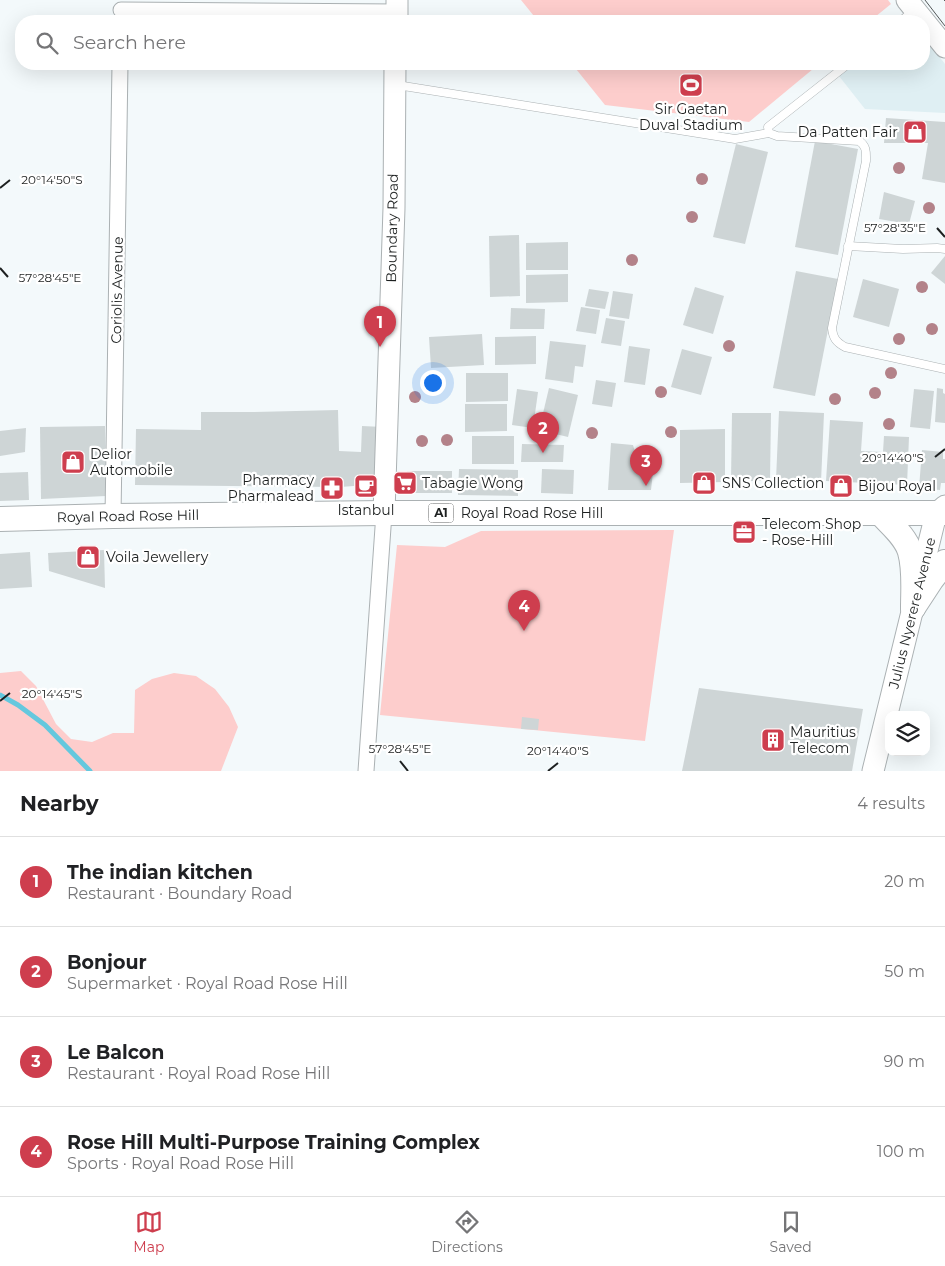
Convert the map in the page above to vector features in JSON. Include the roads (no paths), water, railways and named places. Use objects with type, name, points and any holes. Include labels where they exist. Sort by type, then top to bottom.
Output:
[{"type":"main road","points":[[930,32],[945,47]]},
{"type":"main road","name":"Boundary Road","points":[[384,513],[393,218],[395,74]]},
{"type":"main road","name":"Royal Road Rose Hill","points":[[0,520],[113,516],[384,513],[881,514],[942,511]]},
{"type":"main road","name":"Julius Nyerere Avenue","points":[[873,771],[913,608],[942,511]]},
{"type":"main road","points":[[881,514],[903,538],[910,551],[913,570],[913,608]]},
{"type":"main road","points":[[913,608],[932,578],[945,562]]},
{"type":"street","points":[[121,10],[397,11]]},
{"type":"street","name":"Coriolis Avenue","points":[[113,516],[120,70]]},
{"type":"street","points":[[366,771],[384,513]]},
{"type":"lane","points":[[769,133],[768,127],[840,70]]},
{"type":"lane","points":[[395,74],[736,139],[769,133],[777,136],[859,142],[864,145],[866,150],[866,161],[832,335],[839,344],[845,347],[945,369]]},
{"type":"lane","points":[[848,246],[945,249]]},
{"type":"waterway","points":[[0,695],[18,705],[45,725],[90,771]]},
{"type":"tram line","points":[[925,0],[945,26]]},
{"type":"place","name":"Sir Gaetan Duval Stadium","points":[[691,85]]},
{"type":"place","name":"Da Patten Fair","points":[[915,132]]},
{"type":"place","name":"The indian kitchen","points":[[380,347]]},
{"type":"place","name":"Bonjour","points":[[543,453]]},
{"type":"place","name":"Delior Automobile","points":[[73,462]]},
{"type":"place","name":"Tabagie Wong","points":[[405,483]]},
{"type":"place","name":"SNS Collection","points":[[704,483]]},
{"type":"place","name":"Istanbul","points":[[366,486]]},
{"type":"place","name":"Le Balcon","points":[[646,486]]},
{"type":"place","name":"Bijou Royal","points":[[841,486]]},
{"type":"place","name":"Pharmacy Pharmalead","points":[[332,488]]},
{"type":"place","name":"Telecom Shop - Rose-Hill","points":[[744,532]]},
{"type":"place","name":"Voila Jewellery","points":[[88,557]]},
{"type":"place","name":"Rose Hill Multi-Purpose Training Complex","points":[[524,631]]},
{"type":"place","name":"Mauritius Telecom","points":[[773,740]]}]
